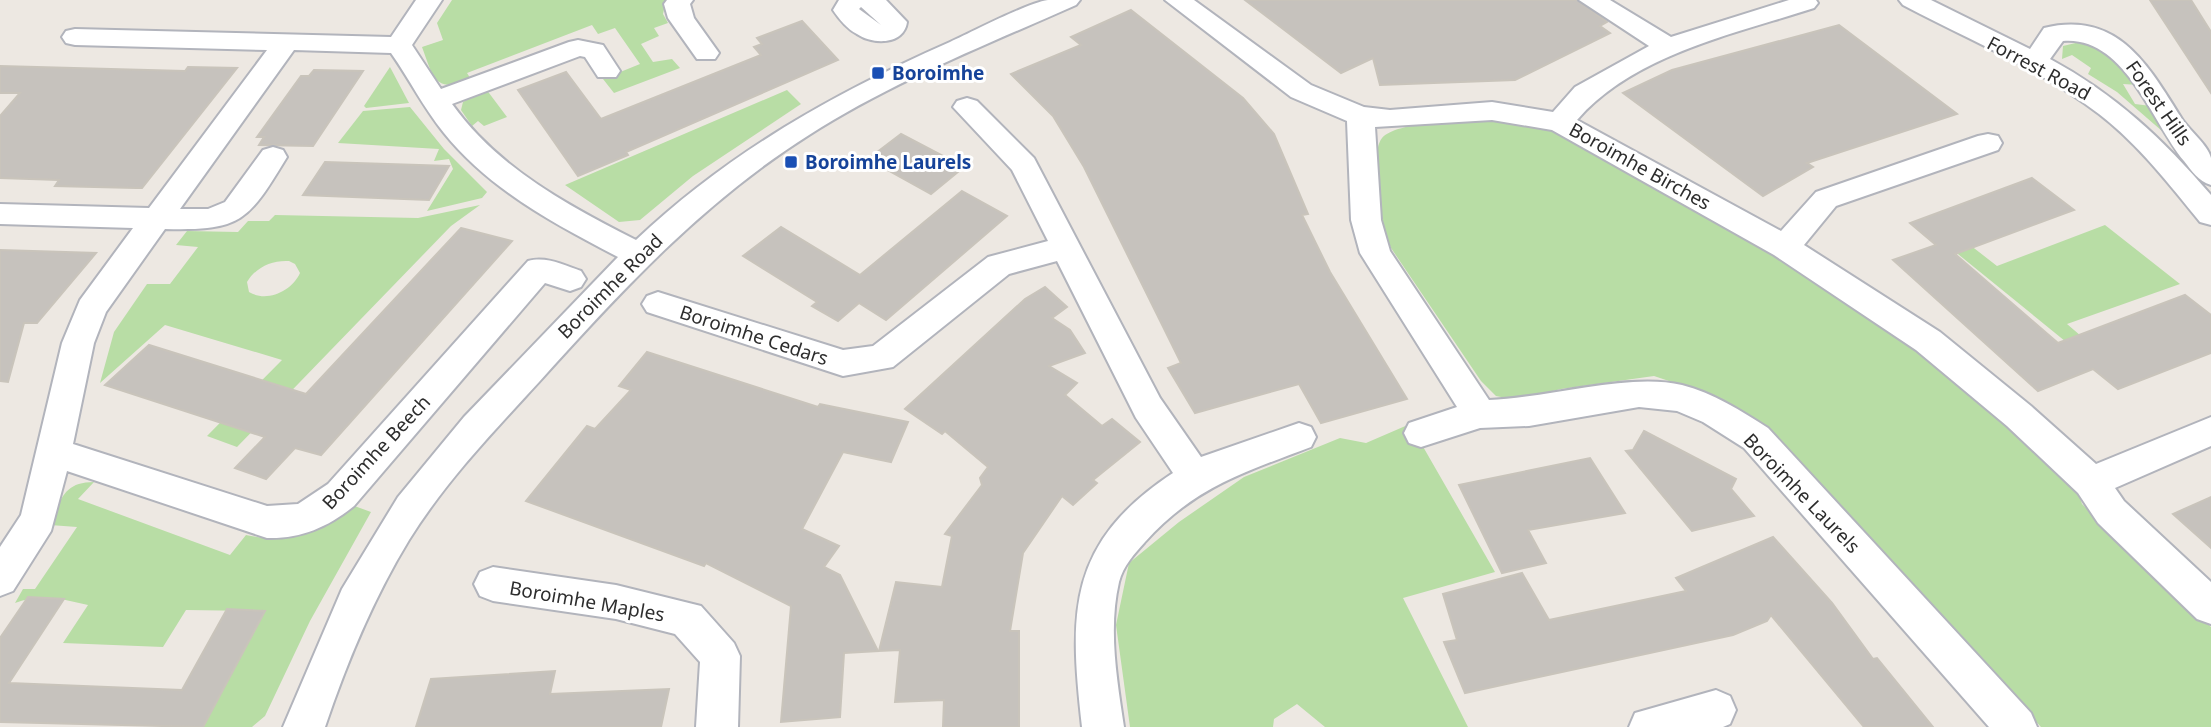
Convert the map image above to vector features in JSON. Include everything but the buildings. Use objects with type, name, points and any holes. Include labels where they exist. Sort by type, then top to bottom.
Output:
[{"type":"street","points":[[398,45],[429,0]]},
{"type":"street","points":[[680,0],[677,4],[681,18],[706,52]]},
{"type":"street","points":[[852,0],[846,10],[869,33],[882,35],[893,30],[894,22],[886,13],[873,1],[865,0]]},
{"type":"street","name":"Boroimhe Road","points":[[304,727],[323,672],[396,530],[454,451],[639,256],[707,194],[799,129],[918,66],[1067,0]]},
{"type":"street","points":[[1178,0],[1301,91],[1362,116],[1366,220],[1375,253],[1480,414]]},
{"type":"street","points":[[1592,0],[1668,46]]},
{"type":"street","name":"Forrest Road","points":[[1912,0],[2088,92],[2131,125],[2211,215]]},
{"type":"street","points":[[1559,122],[1584,93],[1668,46],[1805,3]]},
{"type":"street","name":"Forest Hills","points":[[2032,61],[2047,48],[2053,34],[2067,31],[2084,33],[2116,46],[2134,63],[2173,127],[2208,167]]},
{"type":"street","points":[[75,37],[398,45]]},
{"type":"street","points":[[0,579],[38,520],[78,343],[91,307],[285,44]]},
{"type":"street","points":[[398,45],[434,101],[496,171],[534,199],[639,256]]},
{"type":"street","points":[[434,101],[578,48],[594,51],[607,71]]},
{"type":"street","points":[[967,107],[1024,165],[1148,408],[1195,477]]},
{"type":"street","name":"Boroimhe Birches","points":[[1362,116],[1390,119],[1492,111],[1559,122],[1785,247],[1928,341],[2019,416],[2091,482],[2111,512],[2211,607]]},
{"type":"street","points":[[1785,247],[1826,199],[1988,143]]},
{"type":"street","points":[[0,214],[211,220],[236,209],[273,157]]},
{"type":"street","name":"Boroimhe Cedars","points":[[659,304],[843,363],[881,358],[964,289],[999,265],[1068,247]]},
{"type":"street","name":"Boroimhe Beech","points":[[55,453],[267,522],[290,523],[318,513],[341,495],[539,269],[569,279]]},
{"type":"street","name":"Boroimhe Laurels","points":[[1421,433],[1480,414],[1529,412],[1639,394],[1680,398],[1715,412],[1756,438],[2016,727]]},
{"type":"street","points":[[2091,482],[2211,431]]},
{"type":"street","points":[[1103,727],[1093,652],[1100,580],[1121,543],[1150,513],[1195,477],[1299,437]]},
{"type":"street","name":"Boroimhe Maples","points":[[493,584],[616,602],[687,619],[720,656],[718,727]]},
{"type":"street","points":[[1652,727],[1716,710]]},
{"type":"green space","points":[[452,0],[666,0],[663,14],[668,23],[654,28],[659,36],[641,44],[653,62],[672,59],[680,68],[614,93],[603,79],[640,64],[615,28],[598,34],[592,25],[467,73],[472,81],[442,84],[433,75],[422,47],[443,40],[437,23]]},
{"type":"green space","points":[[2088,40],[2110,48],[2139,85],[2123,84],[2135,104],[2151,106],[2166,129],[2162,131],[2117,92],[2088,74],[2091,68],[2072,55],[2062,59],[2063,46]]},
{"type":"green space","points":[[390,67],[409,103],[366,108],[364,106]]},
{"type":"green space","points":[[486,89],[507,117],[484,126],[478,121],[472,126],[461,110],[463,102]]},
{"type":"green space","points":[[787,90],[801,104],[693,176],[640,220],[619,222],[565,185]]},
{"type":"green space","points":[[410,107],[444,149],[487,192],[482,198],[427,211],[453,169],[449,159],[434,161],[439,149],[338,143],[363,111]]},
{"type":"green space","points":[[1487,118],[1553,131],[1651,182],[1850,303],[1929,358],[2004,419],[2065,476],[2076,489],[2082,504],[2211,627],[2211,727],[2041,727],[1967,646],[1699,391],[1654,376],[1561,389],[1516,400],[1496,396],[1481,381],[1391,248],[1381,222],[1377,185],[1378,146],[1382,138],[1390,132],[1416,125]]},
{"type":"green space","points":[[480,205],[451,226],[237,447],[207,436],[282,360],[165,325],[100,383],[114,332],[147,284],[170,284],[198,247],[176,245],[187,231],[238,232],[248,221],[269,221],[275,215],[418,218]],"holes":[[[289,261],[295,264],[300,273],[285,290],[271,296],[249,292],[247,282],[260,268],[277,262]]]},
{"type":"green space","points":[[2105,225],[2180,284],[2067,324],[2116,366],[2076,350],[1937,237],[1952,231],[1997,266]]},
{"type":"green space","points":[[1410,424],[1495,572],[1403,598],[1468,727],[1325,727],[1297,704],[1274,719],[1273,727],[1130,727],[1116,625],[1129,563],[1179,522],[1244,477],[1340,438],[1366,443]]},
{"type":"green space","points":[[94,482],[78,499],[230,555],[246,535],[288,537],[326,522],[349,504],[371,512],[310,621],[265,716],[252,727],[203,727],[264,611],[186,610],[163,647],[63,643],[88,605],[42,598],[15,603],[23,589],[35,589],[77,527],[50,525],[64,494],[76,485]]},
{"type":"place","name":"Boroimhe","points":[[878,73]]},
{"type":"place","name":"Boroimhe Laurels","points":[[791,162]]}]
